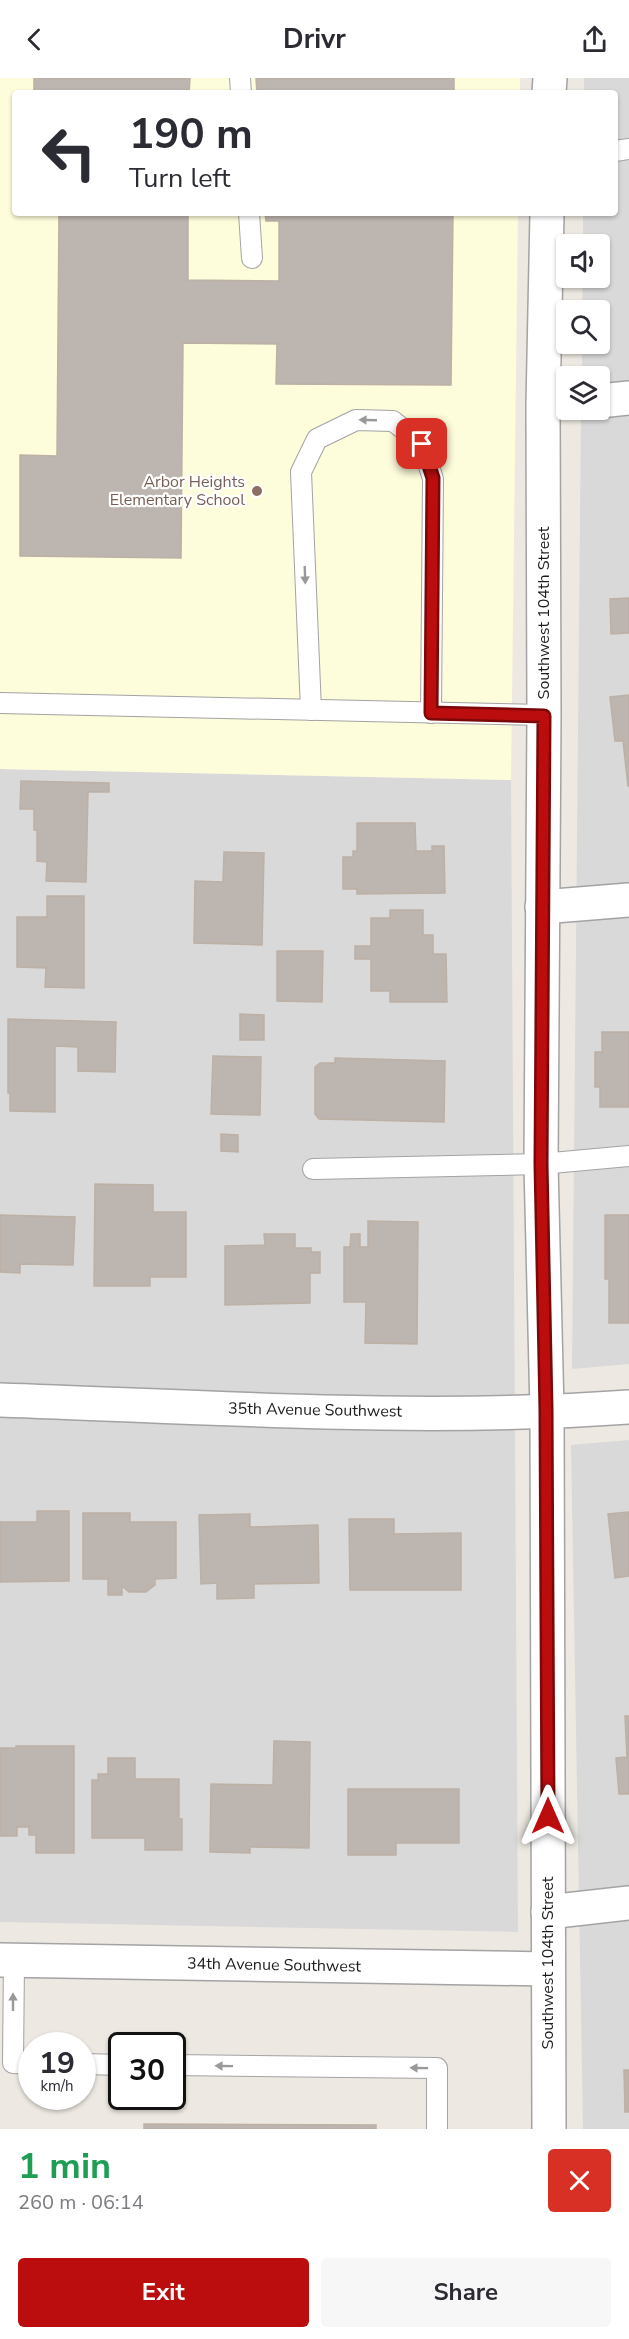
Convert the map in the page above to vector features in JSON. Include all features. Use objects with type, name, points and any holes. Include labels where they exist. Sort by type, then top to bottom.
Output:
[{"type":"street","name":"Southwest 104th Street","points":[[547,216],[555,405],[544,716],[541,1164],[546,1410],[549,2129]]},
{"type":"street","points":[[610,400],[629,398]]},
{"type":"street","points":[[542,907],[629,900]]},
{"type":"street","name":"35th Avenue Southwest","points":[[0,1400],[348,1412],[629,1407]]},
{"type":"street","points":[[548,1912],[629,1903]]},
{"type":"street","name":"34th Avenue Southwest","points":[[7,1960],[548,1970]]},
{"type":"lane","points":[[249,216],[252,258]]},
{"type":"lane","points":[[310,710],[301,472],[317,439],[356,420],[393,421],[422,444],[433,478],[431,713]]},
{"type":"lane","points":[[0,703],[544,716]]},
{"type":"lane","points":[[313,1169],[541,1164],[629,1156]]},
{"type":"lane","points":[[7,1960],[13,2064],[18,2064]]},
{"type":"lane","points":[[186,2065],[437,2068],[437,2129]]},
{"type":"shaded area","name":"Arbor Heights Elementary School","points":[[0,78],[520,78],[520,90],[12,90],[12,216],[518,216],[511,780],[0,769]]},
{"type":"shaded area","points":[[584,78],[629,78],[629,1364],[572,1369],[581,420],[610,420],[610,366],[582,366],[582,354],[610,354],[610,300],[582,300],[583,288],[610,288],[610,234],[583,234],[583,216],[618,216],[618,90],[584,90]]},
{"type":"shaded area","points":[[0,769],[511,780],[518,1932],[0,1922]]},
{"type":"shaded area","points":[[629,1440],[629,2129],[583,2129],[571,1445]]},
{"type":"building","points":[[34,78],[190,78],[189,90],[34,90]]},
{"type":"building","points":[[256,78],[454,78],[454,90],[257,90]]},
{"type":"building","points":[[59,216],[188,216],[188,280],[279,281],[279,221],[266,221],[265,216],[453,216],[451,385],[276,384],[277,344],[183,343],[181,558],[20,556],[20,455],[57,456]]},
{"type":"building","points":[[629,598],[629,633],[611,634],[610,599]]},
{"type":"building","points":[[629,695],[628,786],[623,741],[615,741],[610,697]]},
{"type":"building","points":[[21,781],[109,783],[109,792],[88,792],[86,882],[46,881],[47,862],[37,861],[34,809],[20,809]]},
{"type":"building","points":[[357,823],[415,823],[416,851],[432,851],[432,846],[444,846],[445,893],[357,894],[357,889],[343,889],[343,857],[353,857],[353,851],[357,851]]},
{"type":"building","points":[[224,852],[264,853],[262,945],[194,943],[195,881],[223,882]]},
{"type":"building","points":[[47,896],[84,896],[84,988],[45,987],[46,968],[17,967],[17,917],[47,917]]},
{"type":"building","points":[[390,910],[423,910],[423,935],[433,935],[433,954],[446,954],[447,1002],[390,1002],[390,991],[371,991],[371,959],[355,959],[355,946],[371,946],[371,918],[390,918]]},
{"type":"building","points":[[277,951],[323,951],[322,1002],[277,1001]]},
{"type":"building","points":[[240,1014],[264,1015],[264,1040],[240,1040]]},
{"type":"building","points":[[8,1019],[116,1022],[115,1072],[78,1071],[78,1047],[55,1046],[55,1112],[10,1111]]},
{"type":"building","points":[[602,1032],[629,1032],[629,1107],[600,1107],[600,1087],[595,1087],[595,1052],[602,1052]]},
{"type":"building","points":[[213,1056],[261,1057],[260,1115],[211,1114]]},
{"type":"building","points":[[335,1058],[445,1061],[444,1122],[319,1119],[315,1114],[315,1067],[320,1063],[335,1063]]},
{"type":"building","points":[[221,1134],[238,1135],[238,1152],[221,1151]]},
{"type":"building","points":[[95,1184],[153,1185],[153,1212],[186,1212],[186,1277],[150,1277],[150,1286],[94,1286]]},
{"type":"building","points":[[0,1215],[75,1217],[73,1265],[20,1264],[20,1273],[0,1272]]},
{"type":"building","points":[[605,1215],[629,1215],[629,1323],[609,1323],[609,1279],[605,1279]]},
{"type":"building","points":[[368,1221],[418,1222],[417,1344],[365,1343],[366,1302],[344,1302],[344,1247],[350,1247],[351,1234],[360,1234],[360,1247],[368,1247]]},
{"type":"building","points":[[264,1234],[295,1234],[295,1248],[311,1248],[311,1252],[320,1252],[320,1273],[310,1273],[310,1303],[225,1305],[225,1246],[265,1245]]},
{"type":"building","points":[[37,1511],[69,1511],[69,1581],[0,1582],[0,1522],[37,1522]]},
{"type":"building","points":[[629,1512],[629,1576],[615,1578],[608,1514]]},
{"type":"building","points":[[83,1513],[130,1513],[130,1522],[176,1522],[176,1578],[155,1579],[155,1585],[146,1592],[129,1592],[122,1586],[122,1595],[108,1595],[108,1579],[83,1579]]},
{"type":"building","points":[[250,1514],[250,1527],[318,1525],[319,1583],[254,1584],[254,1598],[217,1599],[217,1583],[201,1584],[199,1515]]},
{"type":"building","points":[[349,1519],[394,1519],[394,1534],[461,1533],[461,1590],[350,1590]]},
{"type":"building","points":[[625,1716],[629,1716],[629,1794],[619,1794],[616,1758],[627,1757]]},
{"type":"building","points":[[274,1741],[310,1742],[309,1848],[250,1847],[250,1853],[210,1852],[211,1784],[273,1785]]},
{"type":"building","points":[[16,1746],[74,1746],[74,1853],[36,1853],[36,1835],[29,1835],[29,1827],[17,1827],[17,1836],[0,1836],[0,1748],[16,1748]]},
{"type":"building","points":[[108,1758],[135,1758],[135,1779],[179,1779],[182,1850],[145,1850],[145,1838],[92,1838],[92,1780],[98,1780],[98,1774],[108,1774]]},
{"type":"building","points":[[348,1789],[459,1789],[459,1843],[396,1843],[396,1855],[348,1855]]},
{"type":"building","points":[[624,2070],[629,2070],[629,2112],[625,2112]]},
{"type":"building","points":[[144,2124],[376,2125],[376,2129],[144,2129]]},
{"type":"place","name":"Arbor Heights Elementary School","points":[[257,491]]},
{"type":"route","points":[[422,444],[433,478],[431,713],[544,716],[541,1164],[546,1410],[548,1816]]}]
